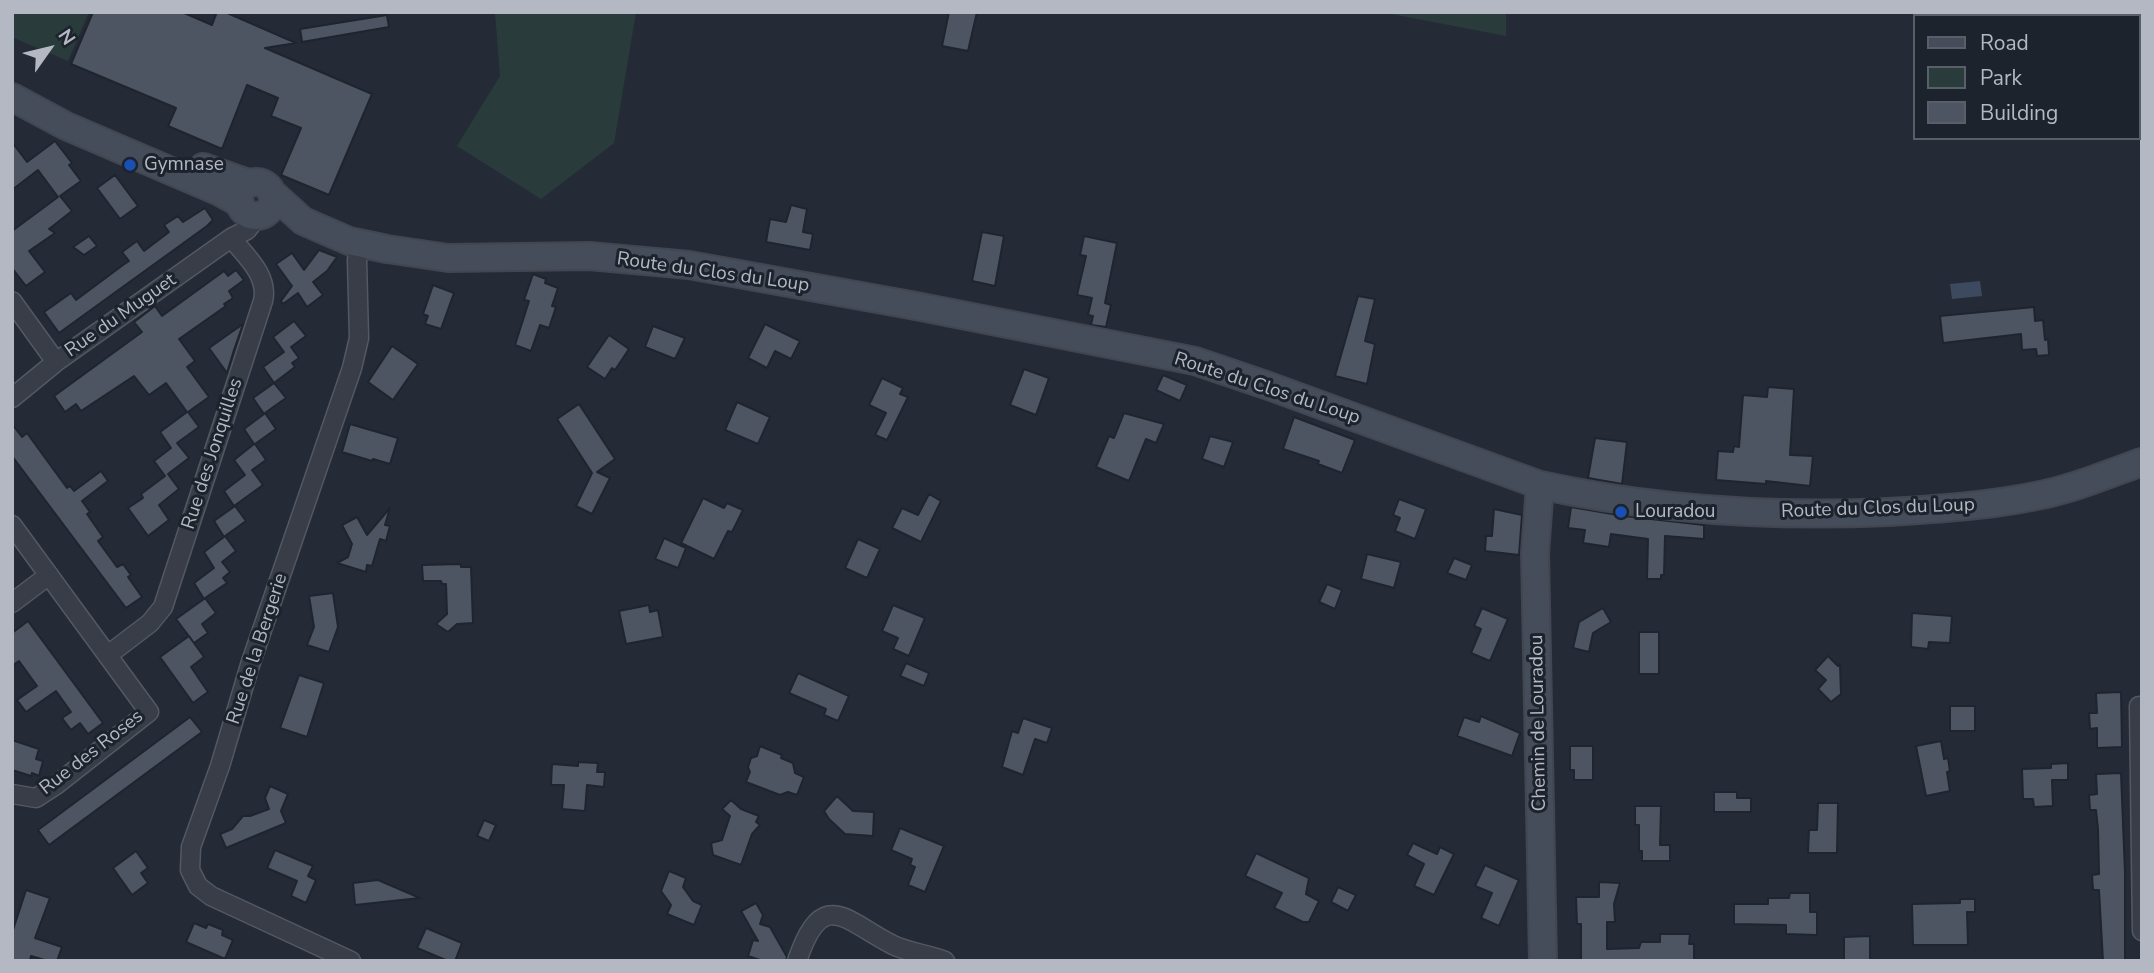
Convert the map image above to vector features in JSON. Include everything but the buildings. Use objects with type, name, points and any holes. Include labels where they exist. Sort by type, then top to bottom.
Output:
[{"type":"street","name":"Route du Clos du Loup","points":[[20,100],[66,126],[220,192],[356,243],[448,258],[589,256],[689,265],[916,306],[1182,359],[1266,385],[1540,485],[1585,495],[1762,513],[1832,514],[1943,509],[2039,496],[2142,462]]},
{"type":"street","name":"Rue du Muguet","points":[[12,398],[56,362],[231,238],[254,203]]},
{"type":"street","name":"Rue des Jonquilles","points":[[108,655],[150,624],[163,607],[266,291],[258,270],[231,238]]},
{"type":"street","name":"Rue de la Bergerie","points":[[351,961],[211,896],[198,886],[190,870],[191,847],[352,368],[359,338],[356,243]]},
{"type":"street","points":[[12,301],[56,362]]},
{"type":"street","name":"Chemin de Louradou","points":[[1540,485],[1535,553],[1543,961]]},
{"type":"street","name":"Rue des Roses","points":[[12,525],[149,712],[36,798],[12,794]]},
{"type":"street","points":[[12,604],[49,575]]},
{"type":"street","points":[[2140,706],[2142,931]]},
{"type":"street","points":[[797,961],[803,942],[814,924],[827,916],[843,915],[893,944],[945,961]]},
{"type":"green space","points":[[12,12],[89,12],[68,61],[12,37]]},
{"type":"green space","points":[[495,12],[636,12],[614,143],[541,199],[457,146],[500,76]]},
{"type":"green space","points":[[1381,12],[1506,12],[1506,36]]},
{"type":"water","points":[[1980,281],[1982,296],[1952,299],[1950,284]]},
{"type":"place","name":"Gymnase","points":[[130,165]]},
{"type":"place","name":"Louradou","points":[[1621,512]]}]
